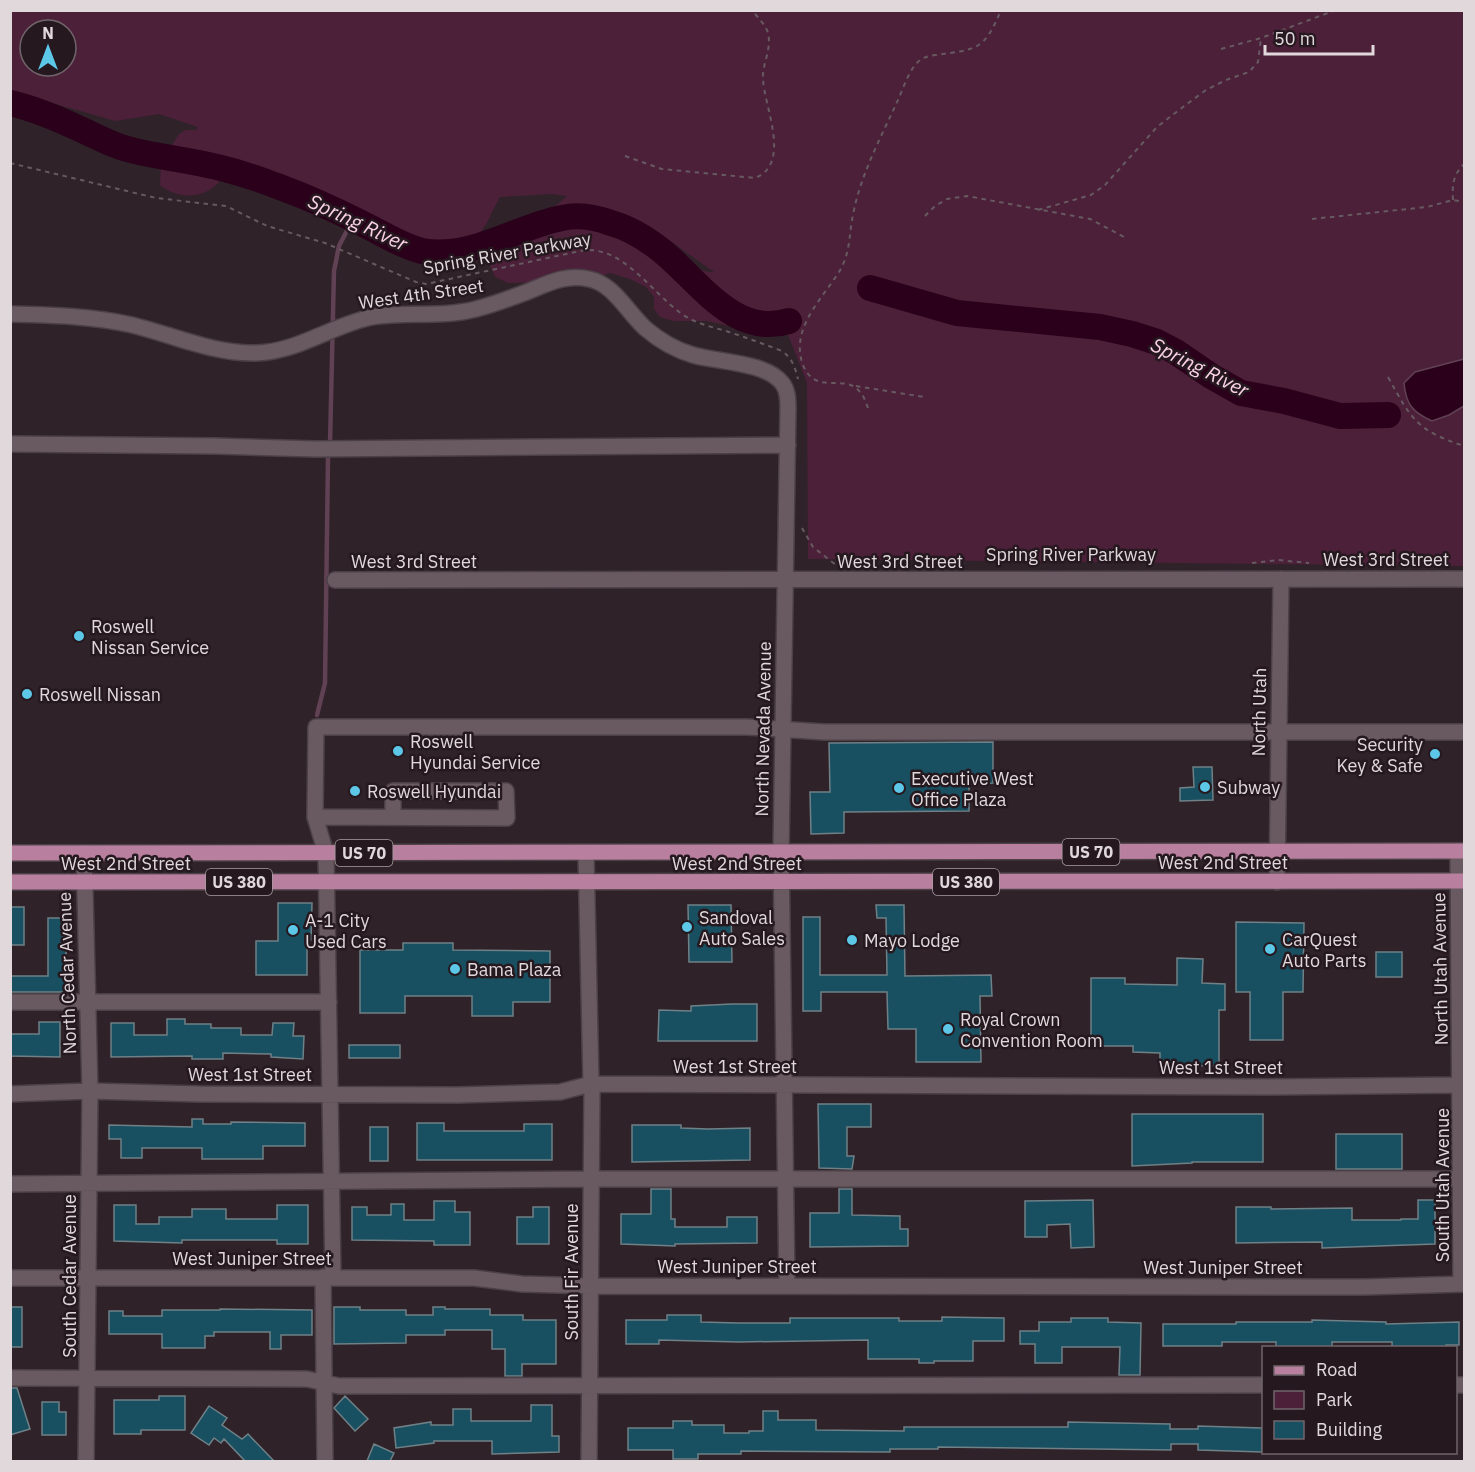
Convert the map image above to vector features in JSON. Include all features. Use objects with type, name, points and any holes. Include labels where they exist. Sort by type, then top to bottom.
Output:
[{"type":"main road","name":"West 2nd Street","points":[[10,853],[1461,851]]},
{"type":"main road","name":"West 2nd Street","points":[[10,882],[1461,881]]},
{"type":"street","name":"West 4th Street","points":[[10,314],[69,316],[112,321],[156,331],[209,348],[258,353],[303,344],[365,319],[474,309],[560,279],[576,277],[593,279],[607,288],[646,329],[672,346],[704,358],[762,369],[775,376]]},
{"type":"street","name":"North Nevada Avenue","points":[[775,376],[783,383],[788,398],[781,852],[787,1286]]},
{"type":"street","points":[[10,444],[316,449],[788,445]]},
{"type":"street","name":"North Utah","points":[[1277,882],[1281,579]]},
{"type":"street","name":"West 3rd Street","points":[[335,580],[1464,579]]},
{"type":"street","points":[[325,1461],[324,1383],[332,1181],[327,853],[315,818],[316,727],[618,726],[783,729],[824,732],[1464,732]]},
{"type":"street","points":[[315,818],[507,818],[506,791],[393,791],[393,817]]},
{"type":"street","name":"North Utah Avenue","points":[[1461,851],[1461,1085]]},
{"type":"street","name":"North Cedar Avenue","points":[[84,853],[90,1091]]},
{"type":"street","name":"South Fir Avenue","points":[[586,853],[592,1087],[589,1461]]},
{"type":"street","points":[[10,1002],[329,1002]]},
{"type":"street","name":"West 1st Street","points":[[10,1094],[90,1091],[199,1094],[458,1095],[560,1092],[591,1084],[1269,1087],[1461,1085]]},
{"type":"street","name":"South Utah Avenue","points":[[1461,1085],[1463,1284]]},
{"type":"street","name":"South Cedar Avenue","points":[[86,1461],[90,1278],[90,1091]]},
{"type":"street","points":[[10,1184],[590,1179],[1461,1179]]},
{"type":"street","name":"West Juniper Street","points":[[10,1278],[474,1278],[522,1284],[591,1286],[1365,1287],[1463,1284]]},
{"type":"street","points":[[10,1378],[307,1378],[339,1386],[1262,1385]]},
{"type":"path","points":[[625,156],[662,169],[755,178],[763,175],[771,162],[774,151],[774,136],[763,81],[769,39],[767,30],[752,10]]},
{"type":"path","points":[[924,397],[821,383],[811,378],[803,364],[801,352],[803,331],[808,316],[838,274],[846,257],[850,247],[854,209],[864,177],[916,64],[925,57],[977,47],[986,41],[1001,10]]},
{"type":"path","points":[[1221,49],[1261,38],[1336,10]]},
{"type":"path","points":[[1038,210],[1091,195],[1105,185],[1157,128],[1183,107],[1206,90],[1249,72],[1258,62],[1261,38]]},
{"type":"path","name":"Spring River Parkway","points":[[10,163],[156,198],[189,204],[226,206],[267,226],[334,247],[400,276],[426,284],[562,254],[597,249],[606,251],[620,260],[683,315],[701,324],[787,354],[795,366],[799,382]]},
{"type":"path","points":[[1454,200],[1452,186],[1456,174],[1464,164]]},
{"type":"path","points":[[925,216],[947,199],[967,196],[1090,219],[1126,238]]},
{"type":"path","points":[[1312,219],[1427,207],[1454,200],[1464,202]]},
{"type":"path","points":[[1388,377],[1403,404],[1420,426],[1436,436],[1464,446]]},
{"type":"path","points":[[853,386],[860,392],[868,408]]},
{"type":"path","points":[[800,522],[803,532],[813,547],[835,564],[846,568]]},
{"type":"path","points":[[1248,564],[1278,560],[1310,563]]},
{"type":"green space","points":[[10,11],[1464,11],[1464,566],[808,559],[807,383],[787,332],[767,315],[750,316],[739,324],[729,326],[707,321],[673,321],[660,317],[654,309],[654,297],[646,287],[610,273],[583,281],[508,283],[495,277],[488,261],[490,251],[519,238],[567,196],[552,194],[500,197],[484,228],[468,246],[445,256],[432,258],[407,255],[385,242],[370,219],[357,208],[321,197],[254,169],[230,166],[220,181],[210,190],[188,196],[173,193],[160,185],[161,163],[179,134],[186,130],[196,130],[198,127],[159,114],[115,121],[11,91]],"holes":[[[656,231],[714,272],[698,269],[671,252]]]},
{"type":"shaded area","points":[[1464,359],[1464,406],[1432,421],[1415,411],[1406,397],[1404,383],[1415,372]]},
{"type":"building","name":"Executive West Office Plaza","points":[[993,742],[993,783],[969,784],[969,811],[844,812],[844,833],[811,834],[810,792],[830,792],[829,743]]},
{"type":"building","points":[[1193,767],[1212,767],[1213,800],[1180,801],[1180,788],[1194,787]]},
{"type":"building","points":[[278,903],[312,903],[311,940],[307,940],[307,975],[256,975],[256,941],[278,941]]},
{"type":"building","points":[[688,905],[731,905],[732,962],[689,962]]},
{"type":"building","points":[[876,905],[904,905],[905,976],[991,975],[992,996],[980,996],[981,1062],[916,1062],[916,1029],[888,1029],[887,992],[821,992],[821,1011],[803,1011],[803,917],[820,917],[820,975],[887,975],[886,918],[877,918]]},
{"type":"building","points":[[10,907],[24,907],[24,945],[10,945]]},
{"type":"building","points":[[48,918],[66,918],[66,992],[10,992],[10,976],[48,976]]},
{"type":"building","points":[[1236,922],[1304,923],[1303,992],[1283,992],[1283,1040],[1250,1040],[1250,992],[1236,992]]},
{"type":"building","name":"Bama Plaza","points":[[403,943],[453,943],[453,950],[550,951],[550,1002],[513,1002],[513,1016],[472,1016],[472,996],[405,996],[405,1013],[360,1013],[360,950],[403,950]]},
{"type":"building","points":[[1376,952],[1402,952],[1402,977],[1376,977]]},
{"type":"building","points":[[1177,958],[1203,959],[1202,983],[1225,984],[1225,1010],[1219,1010],[1219,1066],[1160,1065],[1160,1053],[1133,1052],[1133,1046],[1091,1046],[1091,978],[1125,978],[1125,984],[1177,985]]},
{"type":"building","points":[[757,1004],[757,1041],[658,1041],[659,1010],[691,1011],[691,1006]]},
{"type":"building","points":[[167,1019],[185,1019],[185,1024],[211,1024],[211,1028],[241,1028],[241,1035],[272,1035],[273,1023],[294,1023],[293,1036],[304,1036],[303,1059],[271,1057],[271,1054],[223,1053],[223,1059],[192,1059],[192,1056],[111,1057],[111,1023],[134,1023],[134,1035],[167,1035]]},
{"type":"building","points":[[39,1022],[60,1022],[60,1057],[10,1056],[10,1034],[39,1034]]},
{"type":"building","points":[[349,1045],[400,1045],[400,1058],[349,1058]]},
{"type":"building","points":[[818,1104],[871,1104],[871,1127],[847,1127],[847,1156],[854,1156],[852,1169],[819,1168]]},
{"type":"building","points":[[1132,1114],[1263,1114],[1263,1162],[1192,1162],[1132,1166]]},
{"type":"building","points":[[192,1119],[203,1119],[203,1124],[305,1123],[305,1146],[263,1146],[263,1159],[202,1159],[202,1148],[142,1148],[142,1158],[121,1158],[121,1139],[109,1139],[109,1125],[192,1127]]},
{"type":"building","points":[[417,1123],[444,1123],[444,1131],[524,1131],[524,1124],[552,1124],[552,1160],[417,1160]]},
{"type":"building","points":[[632,1125],[681,1125],[681,1128],[708,1129],[750,1128],[750,1160],[632,1162]]},
{"type":"building","points":[[370,1127],[388,1127],[388,1161],[370,1161]]},
{"type":"building","points":[[1336,1134],[1402,1134],[1402,1169],[1336,1169]]},
{"type":"building","points":[[651,1189],[671,1189],[671,1219],[675,1219],[675,1227],[727,1227],[727,1217],[757,1217],[757,1243],[675,1244],[675,1246],[621,1244],[621,1214],[651,1214]]},
{"type":"building","points":[[839,1189],[852,1189],[852,1215],[900,1216],[900,1229],[908,1229],[908,1246],[810,1247],[810,1213],[839,1213]]},
{"type":"building","points":[[1093,1200],[1094,1247],[1071,1248],[1070,1224],[1047,1225],[1047,1237],[1025,1237],[1025,1201]]},
{"type":"building","points":[[1418,1200],[1435,1200],[1435,1244],[1322,1248],[1322,1242],[1236,1243],[1236,1207],[1352,1208],[1352,1220],[1401,1220],[1418,1219]]},
{"type":"building","points":[[434,1201],[455,1201],[455,1212],[470,1212],[470,1245],[434,1245],[434,1241],[352,1240],[352,1207],[367,1207],[367,1215],[391,1215],[391,1204],[404,1204],[404,1220],[434,1220]]},
{"type":"building","points":[[114,1205],[136,1205],[136,1224],[159,1224],[159,1217],[192,1217],[192,1209],[226,1209],[226,1219],[277,1219],[277,1205],[308,1205],[308,1244],[277,1244],[277,1240],[182,1240],[182,1243],[114,1241]]},
{"type":"building","points":[[533,1207],[549,1207],[549,1244],[517,1244],[517,1217],[533,1217]]},
{"type":"building","points":[[10,1307],[22,1307],[22,1347],[10,1347]]},
{"type":"building","points":[[334,1307],[360,1307],[360,1310],[406,1310],[406,1315],[433,1315],[433,1307],[490,1309],[490,1315],[523,1315],[523,1320],[556,1320],[556,1364],[522,1364],[522,1376],[505,1376],[505,1349],[492,1349],[492,1330],[445,1330],[445,1335],[406,1335],[406,1343],[334,1344]]},
{"type":"building","points":[[162,1310],[312,1310],[312,1335],[281,1335],[281,1349],[270,1349],[270,1332],[214,1332],[214,1336],[205,1336],[205,1348],[162,1348],[162,1334],[109,1334],[109,1311],[123,1311],[123,1316],[162,1316]]},
{"type":"building","points":[[667,1315],[701,1315],[701,1322],[739,1323],[790,1323],[790,1318],[899,1318],[899,1321],[942,1321],[942,1317],[1004,1318],[1004,1341],[973,1341],[973,1361],[934,1361],[934,1363],[919,1363],[919,1359],[868,1359],[868,1340],[739,1342],[659,1340],[659,1344],[626,1344],[626,1320],[667,1320]]},
{"type":"building","points":[[1071,1318],[1108,1318],[1108,1322],[1141,1323],[1140,1375],[1119,1375],[1120,1347],[1062,1347],[1062,1363],[1035,1363],[1035,1344],[1020,1344],[1020,1331],[1039,1331],[1039,1322],[1071,1322]]},
{"type":"building","points":[[1312,1320],[1386,1322],[1386,1324],[1459,1322],[1459,1345],[1392,1346],[1392,1342],[1332,1342],[1332,1346],[1276,1346],[1276,1342],[1222,1342],[1222,1346],[1163,1346],[1163,1324],[1312,1322]]},
{"type":"building","points":[[10,1388],[17,1388],[30,1429],[10,1435]]},
{"type":"building","points":[[159,1396],[185,1396],[185,1430],[141,1430],[141,1434],[114,1434],[114,1400],[159,1400]]},
{"type":"building","points":[[345,1396],[368,1419],[355,1431],[334,1408]]},
{"type":"building","points":[[42,1402],[59,1402],[59,1412],[66,1412],[66,1435],[42,1435]]},
{"type":"building","points":[[531,1405],[552,1405],[552,1436],[559,1436],[559,1452],[492,1454],[492,1441],[434,1441],[434,1443],[396,1448],[394,1428],[431,1422],[431,1425],[453,1425],[453,1409],[471,1409],[471,1421],[531,1421]]},
{"type":"building","points":[[209,1406],[227,1418],[222,1425],[242,1439],[248,1434],[274,1461],[245,1461],[224,1439],[221,1443],[214,1438],[209,1445],[191,1433]]},
{"type":"building","points":[[763,1411],[778,1411],[778,1420],[816,1420],[816,1430],[904,1431],[904,1427],[1068,1427],[1068,1422],[1170,1424],[1170,1429],[1198,1429],[1198,1426],[1262,1428],[1262,1452],[1198,1450],[1198,1444],[1171,1444],[1171,1450],[938,1447],[938,1449],[890,1449],[890,1452],[741,1451],[741,1454],[698,1454],[698,1459],[673,1459],[673,1450],[628,1450],[628,1428],[673,1428],[673,1421],[692,1421],[692,1425],[724,1425],[724,1433],[749,1433],[749,1431],[763,1431]]},
{"type":"building","points":[[374,1444],[394,1453],[390,1461],[367,1461]]},
{"type":"waterway","name":"Spring River","points":[[10,103],[65,122],[124,148],[205,164],[261,180],[303,196],[409,247],[422,251],[440,253],[476,247],[545,222],[568,217],[599,219],[638,234],[650,242],[719,304],[734,314],[751,321],[769,324],[789,321]]},
{"type":"waterway","points":[[330,444],[334,271],[339,246],[353,219]]},
{"type":"waterway","name":"Spring River","points":[[870,288],[957,313],[1100,327],[1132,334],[1157,342],[1176,352],[1241,393],[1284,401],[1340,416],[1388,415]]},
{"type":"waterway","points":[[317,715],[325,683],[328,457]]},
{"type":"place","name":"Roswell Nissan Service","points":[[79,636]]},
{"type":"place","name":"Roswell Nissan","points":[[27,694]]},
{"type":"place","name":"Roswell Hyundai Service","points":[[398,751]]},
{"type":"place","name":"Security Key & Safe","points":[[1435,754]]},
{"type":"place","name":"Subway","points":[[1205,787]]},
{"type":"place","name":"Executive West Office Plaza","points":[[899,788]]},
{"type":"place","name":"Roswell Hyundai","points":[[355,791]]},
{"type":"place","name":"Sandoval Auto Sales","points":[[687,927]]},
{"type":"place","name":"A-1 City Used Cars","points":[[293,930]]},
{"type":"place","name":"Mayo Lodge","points":[[852,940]]},
{"type":"place","name":"CarQuest Auto Parts","points":[[1270,949]]},
{"type":"place","name":"Bama Plaza","points":[[455,969]]},
{"type":"place","name":"Royal Crown Convention Room","points":[[948,1029]]}]
